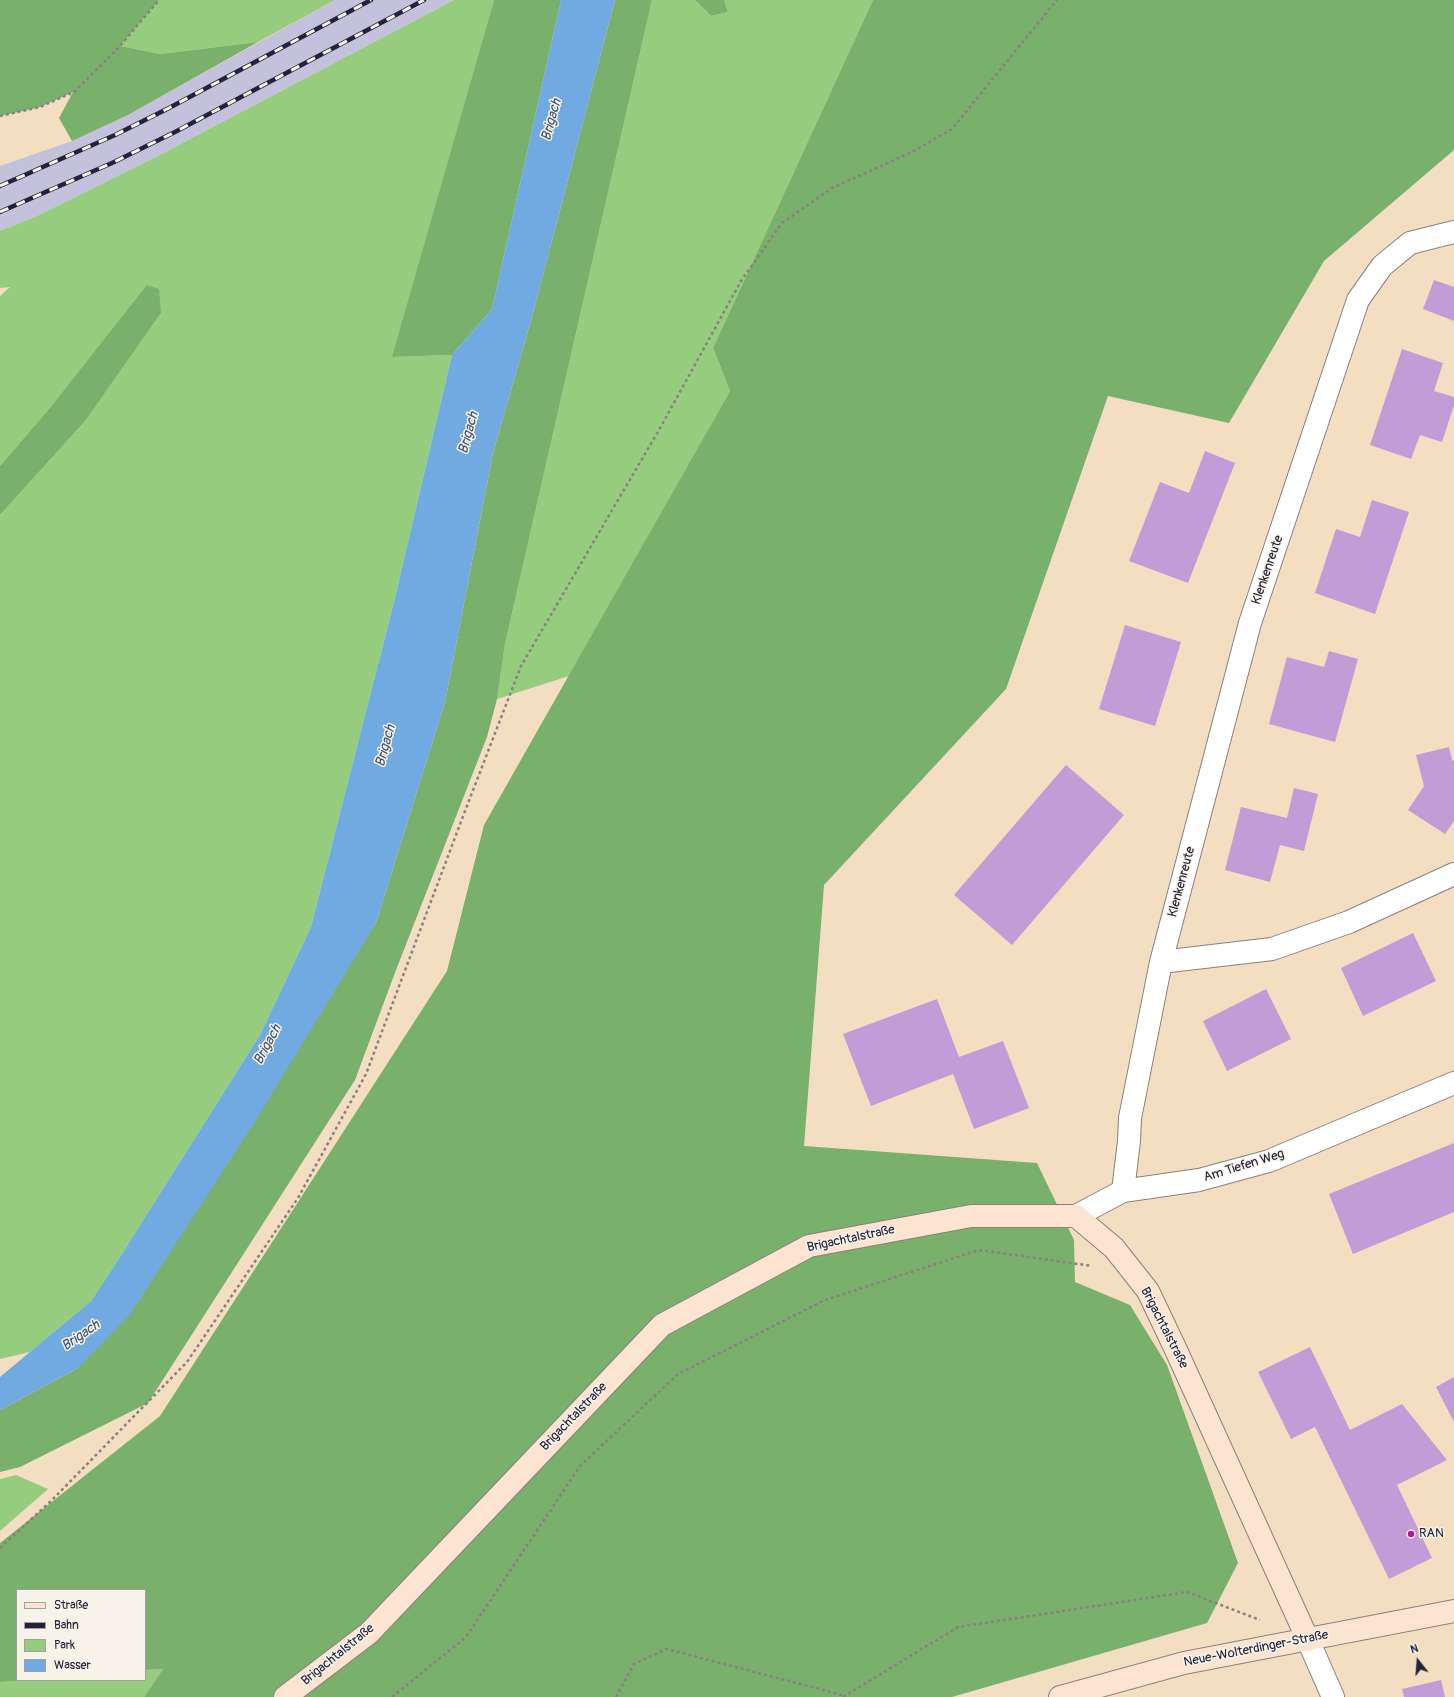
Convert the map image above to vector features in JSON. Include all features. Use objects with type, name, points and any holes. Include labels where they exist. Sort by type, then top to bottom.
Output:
[{"type":"street","name":"Klenkenreute","points":[[1123,1191],[1130,1118],[1161,962],[1250,623],[1358,300],[1382,266],[1410,243],[1454,232]]},
{"type":"street","points":[[1161,962],[1272,948],[1349,922],[1454,874]]},
{"type":"street","name":"Am Tiefen Weg","points":[[1076,1216],[1123,1191],[1199,1180],[1269,1161],[1454,1083]]},
{"type":"street","name":"Brigachtalstraße","points":[[285,1697],[369,1633],[662,1325],[809,1246],[971,1216],[1076,1216],[1114,1248],[1148,1291],[1308,1640]]},
{"type":"street","name":"Neue-Wolterdinger-Straße","points":[[1060,1697],[1184,1663],[1454,1611]]},
{"type":"street","points":[[1308,1640],[1333,1697]]},
{"type":"path","points":[[0,116],[40,106],[74,92],[120,46],[159,0]]},
{"type":"path","points":[[0,1548],[52,1500],[188,1362],[298,1198],[366,1074],[521,666],[659,430],[741,281],[782,223],[832,188],[912,152],[952,130],[1056,0]]},
{"type":"path","points":[[392,1697],[466,1637],[580,1466],[678,1374],[825,1300],[979,1250],[1100,1268]]},
{"type":"path","points":[[616,1697],[634,1664],[667,1649],[844,1696],[958,1627],[1187,1592],[1266,1622]]},
{"type":"shaded area","points":[[335,0],[454,0],[156,157],[35,217],[0,231],[0,166],[72,141],[128,115]]},
{"type":"green space","points":[[0,0],[159,0],[120,46],[160,54],[258,42],[128,115],[72,141],[59,118],[73,92],[40,107],[0,116]]},
{"type":"green space","points":[[159,0],[335,0],[258,42],[160,54],[120,46]]},
{"type":"green space","points":[[454,0],[494,0],[393,357],[452,355],[394,602],[311,927],[260,1035],[91,1301],[30,1352],[0,1359],[0,515],[86,420],[161,313],[54,403],[0,466],[0,296],[10,287],[0,288],[0,231],[35,217],[156,157]]},
{"type":"green space","points":[[494,0],[561,0],[492,309],[452,355],[392,357]]},
{"type":"green space","points":[[615,0],[652,0],[505,644],[497,699],[487,737],[396,970],[355,1080],[148,1403],[20,1467],[0,1472],[0,1410],[78,1368],[376,923],[445,702],[493,453],[532,317]]},
{"type":"green space","points":[[652,0],[695,0],[711,16],[728,12],[724,0],[873,0],[713,348],[730,391],[569,676],[497,699],[505,644]]},
{"type":"green space","points":[[695,0],[724,0],[728,12],[711,16]]},
{"type":"green space","points":[[873,0],[1454,0],[1454,150],[1324,261],[1229,423],[1108,396],[1006,689],[824,885],[804,1146],[1037,1163],[1074,1240],[1075,1282],[1130,1305],[1167,1365],[1238,1563],[1207,1623],[952,1697],[144,1697],[163,1669],[146,1670],[146,1589],[16,1589],[16,1681],[0,1682],[0,1543],[160,1416],[447,971],[484,825],[730,391],[713,348]]},
{"type":"green space","points":[[147,285],[159,289],[161,313],[86,420],[0,515],[0,466],[54,403]]},
{"type":"green space","points":[[16,1475],[48,1489],[0,1531],[0,1479]]},
{"type":"green space","points":[[163,1669],[144,1697],[0,1697],[0,1682],[146,1681],[146,1670]]},
{"type":"water","name":"Brigach","points":[[561,0],[615,0],[532,317],[493,453],[445,702],[376,923],[256,1120],[129,1316],[78,1368],[0,1410],[0,1377],[91,1301],[120,1257],[260,1035],[311,927],[394,602],[452,355],[492,309]]},
{"type":"building","points":[[1434,280],[1454,287],[1454,321],[1423,309]]},
{"type":"building","points":[[1402,349],[1443,363],[1434,391],[1454,397],[1454,405],[1442,442],[1420,435],[1411,459],[1370,445]]},
{"type":"building","points":[[1205,451],[1235,463],[1188,583],[1129,561],[1160,482],[1189,493]]},
{"type":"building","points":[[1372,500],[1409,512],[1375,614],[1315,593],[1336,529],[1360,537]]},
{"type":"building","points":[[1125,625],[1181,642],[1155,726],[1099,709]]},
{"type":"building","points":[[1329,651],[1358,659],[1335,742],[1269,724],[1287,657],[1324,667]]},
{"type":"building","points":[[1449,747],[1452,760],[1454,761],[1454,821],[1445,834],[1408,810],[1424,786],[1416,755]]},
{"type":"building","points":[[1066,765],[1124,815],[1012,945],[954,895]]},
{"type":"building","points":[[1294,788],[1318,794],[1304,851],[1280,845],[1270,882],[1225,870],[1241,807],[1287,818]]},
{"type":"building","points":[[1413,933],[1436,981],[1363,1016],[1341,968]]},
{"type":"building","points":[[1266,989],[1291,1039],[1227,1071],[1203,1021]]},
{"type":"building","points":[[937,999],[959,1057],[1003,1041],[1029,1108],[974,1129],[953,1074],[871,1106],[843,1034]]},
{"type":"building","points":[[1454,1143],[1454,1212],[1353,1254],[1329,1194]]},
{"type":"building","points":[[1310,1347],[1350,1430],[1402,1404],[1447,1460],[1397,1485],[1432,1558],[1389,1579],[1315,1427],[1291,1439],[1258,1372]]},
{"type":"building","points":[[1454,1377],[1454,1422],[1436,1387]]},
{"type":"building","points":[[1441,1680],[1445,1697],[1404,1697],[1402,1689]]},
{"type":"railway","points":[[0,186],[115,135],[169,108],[371,0]]},
{"type":"railway","points":[[0,212],[112,163],[175,132],[424,0]]},
{"type":"place","name":"RAN","points":[[1411,1534]]}]
